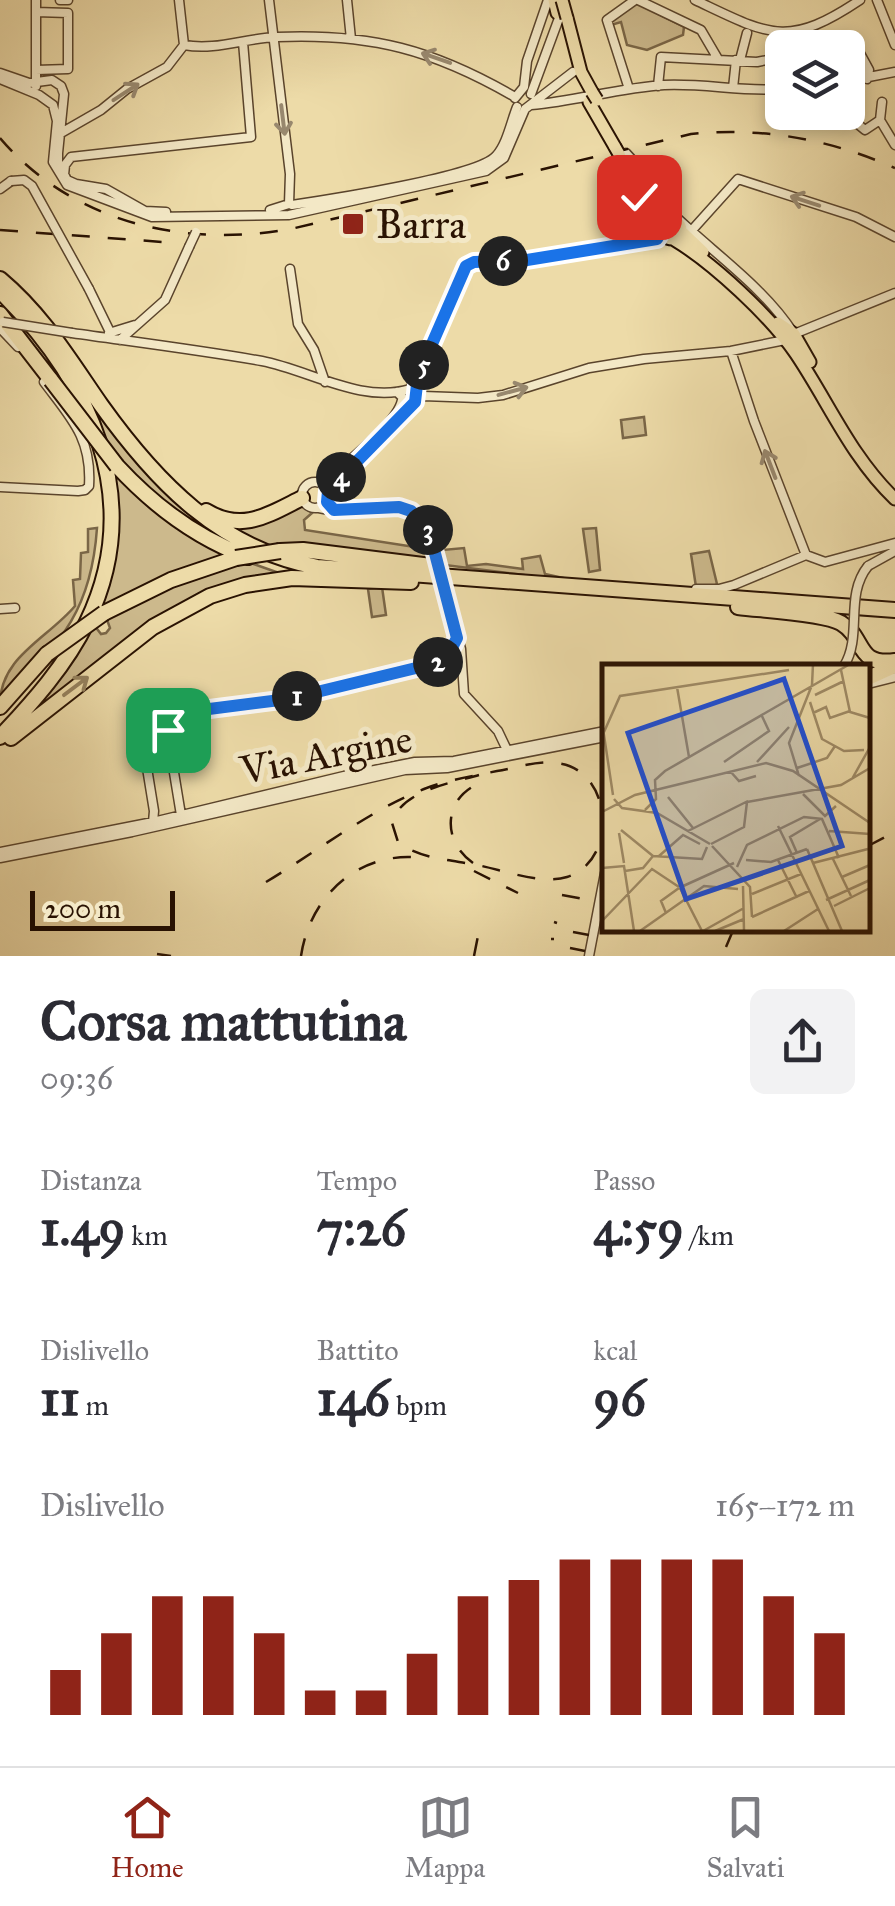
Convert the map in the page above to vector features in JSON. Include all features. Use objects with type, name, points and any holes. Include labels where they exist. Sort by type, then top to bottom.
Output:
[{"type":"highway","points":[[0,279],[36,312],[124,435],[182,502],[221,531],[256,550],[317,567],[895,610]]},
{"type":"highway","points":[[0,291],[40,333],[78,388],[99,438],[110,507],[108,553],[89,618],[66,658],[0,738]]},
{"type":"highway","points":[[0,300],[39,342],[74,395],[92,437],[102,506],[99,554],[79,620],[56,659],[0,727]]},
{"type":"highway","points":[[1,322],[52,380],[116,466],[174,518],[245,556],[305,572],[895,618]]},
{"type":"highway","points":[[88,385],[166,478],[211,514],[236,523],[256,521],[302,498]]},
{"type":"highway","points":[[0,707],[48,654],[104,614],[171,580],[236,558],[280,552],[338,554],[555,585]]},
{"type":"highway","points":[[0,747],[153,627],[210,596],[245,585],[292,578],[416,582]]},
{"type":"highway","points":[[738,607],[835,620],[848,630],[867,656],[895,663]]},
{"type":"highway","points":[[870,680],[895,663]]},
{"type":"main road","points":[[559,9],[573,72],[621,150],[628,183],[672,232],[789,337],[858,446],[895,490]]},
{"type":"main road","points":[[559,9],[588,98]]},
{"type":"main road","points":[[789,337],[862,464],[895,499]]},
{"type":"street","points":[[36,0],[39,95]]},
{"type":"street","points":[[60,0],[68,0]]},
{"type":"street","points":[[61,132],[71,122],[168,67],[184,45],[178,0]]},
{"type":"street","points":[[269,0],[290,174],[288,208]]},
{"type":"street","points":[[347,0],[351,39]]},
{"type":"street","points":[[628,89],[606,20],[636,0],[701,30],[718,59]]},
{"type":"street","points":[[696,0],[776,34],[806,28],[860,0]]},
{"type":"street","points":[[878,0],[895,46]]},
{"type":"street","points":[[36,70],[46,80],[62,86],[58,162],[64,175],[76,184],[110,190],[126,202],[196,225],[401,185],[485,164],[500,149],[527,100],[559,9]]},
{"type":"street","points":[[527,100],[527,61],[559,9]]},
{"type":"street","points":[[22,85],[36,70],[68,69],[68,12],[36,12]]},
{"type":"street","points":[[884,16],[895,12]]},
{"type":"street","points":[[733,88],[747,33]]},
{"type":"street","points":[[184,45],[201,48],[273,37],[391,43],[440,59],[527,100],[588,98],[628,89],[699,84],[765,89]]},
{"type":"street","points":[[59,146],[72,157],[251,137],[243,42]]},
{"type":"street","points":[[702,57],[711,46]]},
{"type":"street","points":[[658,86],[661,57],[765,61]]},
{"type":"street","points":[[865,63],[869,70],[867,79],[895,72]]},
{"type":"street","points":[[527,100],[573,72]]},
{"type":"street","points":[[0,76],[50,101],[59,102],[64,97]]},
{"type":"street","points":[[22,85],[46,80]]},
{"type":"street","points":[[50,101],[57,116],[52,156],[55,169],[67,185],[143,215],[188,217],[196,225]]},
{"type":"street","points":[[882,102],[880,120],[894,142]]},
{"type":"street","points":[[63,111],[71,122]]},
{"type":"street","points":[[865,130],[880,120]]},
{"type":"street","points":[[621,150],[669,211],[672,232],[784,320],[789,337]]},
{"type":"street","points":[[64,175],[72,157]]},
{"type":"street","points":[[508,753],[498,731],[467,700],[453,620],[431,538],[422,521],[405,509],[334,510],[307,506],[302,498],[306,485],[328,480],[400,409],[466,266],[474,262],[527,260],[672,232],[738,179],[856,217],[895,237]]},
{"type":"street","points":[[0,189],[12,181],[24,180],[32,186],[117,334]]},
{"type":"street","points":[[105,201],[110,198],[110,190]]},
{"type":"street","points":[[117,334],[165,300],[196,225],[214,216],[288,208]]},
{"type":"street","points":[[290,269],[298,324],[314,350],[325,382]]},
{"type":"street","points":[[1,322],[98,336],[117,334],[266,362],[325,382],[407,395],[502,395],[589,368],[731,352],[789,337],[895,293]]},
{"type":"street","points":[[0,487],[85,490],[90,470],[90,454],[80,431],[1,322]]},
{"type":"street","points":[[731,352],[806,554]]},
{"type":"street","points":[[334,510],[327,502],[328,491],[390,430],[407,395]]},
{"type":"street","points":[[319,482],[328,491]]},
{"type":"street","points":[[318,508],[327,502]]},
{"type":"street","points":[[584,580],[719,589],[806,554],[825,562],[895,543]]},
{"type":"street","points":[[845,664],[851,652],[856,590],[868,566],[895,551]]},
{"type":"street","points":[[0,609],[15,608]]},
{"type":"street","points":[[447,659],[457,640]]},
{"type":"street","points":[[153,822],[140,725],[144,717],[288,699],[461,655]]},
{"type":"street","points":[[447,659],[461,673]]},
{"type":"street","points":[[870,681],[895,678]]},
{"type":"street","points":[[170,714],[168,730],[181,815]]},
{"type":"street","name":"Via Argine","points":[[0,855],[375,770],[415,762],[451,762],[602,735]]},
{"type":"street","name":"Via Argine","points":[[0,855],[132,832],[405,770],[447,768],[508,753]]},
{"type":"street","points":[[589,956],[602,889]]},
{"type":"shaded area","points":[[637,3],[684,27],[683,35],[647,50],[627,45],[621,22],[611,25],[610,21]]},
{"type":"shaded area","points":[[92,396],[122,436],[252,552],[246,553],[180,519],[108,453],[87,399]]},
{"type":"shaded area","points":[[644,417],[646,435],[623,438],[621,420]]},
{"type":"shaded area","points":[[113,468],[231,555],[94,616],[111,573],[116,544]]},
{"type":"shaded area","points":[[299,503],[312,513],[304,520],[305,530],[421,548],[417,528],[407,514],[422,526],[432,551],[464,548],[467,566],[486,564],[523,569],[522,559],[540,556],[545,574],[586,583],[319,549],[261,549],[215,521]]},
{"type":"shaded area","points":[[97,528],[87,584],[68,627],[0,704],[2,688],[16,661],[75,606],[73,580],[80,579],[81,553],[88,552],[88,529]]},
{"type":"shaded area","points":[[596,528],[600,570],[589,572],[583,529]]},
{"type":"shaded area","points":[[709,551],[717,584],[696,587],[691,554]]},
{"type":"shaded area","points":[[248,562],[279,573],[191,600],[14,732],[94,625],[101,634],[106,633],[110,628],[106,617],[206,571]]},
{"type":"shaded area","points":[[382,587],[386,615],[372,617],[368,589]]},
{"type":"railway","points":[[0,138],[29,167],[97,210],[135,223],[214,235],[295,228],[691,134],[744,132],[795,137],[845,149],[895,168]]},
{"type":"railway","points":[[0,230],[163,242]]},
{"type":"railway","points":[[266,882],[363,820],[424,789],[460,778],[542,763],[576,769],[590,781],[598,797],[601,835],[584,868],[557,879],[522,876],[426,855],[398,842],[392,823],[405,803],[441,785],[479,775]]},
{"type":"railway","points":[[473,863],[455,842],[451,819],[460,797],[483,782]]},
{"type":"railway","points":[[870,845],[895,832]]},
{"type":"railway","points":[[301,956],[315,914],[342,881],[378,861],[422,858]]},
{"type":"railway","points":[[474,871],[518,893]]},
{"type":"railway","points":[[562,895],[595,901]]},
{"type":"railway","points":[[726,947],[733,931]]},
{"type":"railway","points":[[573,932],[589,935]]},
{"type":"railway","points":[[474,956],[478,936]]},
{"type":"railway","points":[[570,948],[585,951]]},
{"type":"railway","points":[[157,954],[171,956]]},
{"type":"place","name":"Barra","points":[[353,224]]},
{"type":"route","points":[[168,730],[170,714],[288,699],[445,661],[457,638],[427,527],[411,511],[399,507],[334,510],[327,502],[328,491],[415,402],[418,376],[466,266],[657,239],[664,227],[639,197]]}]
